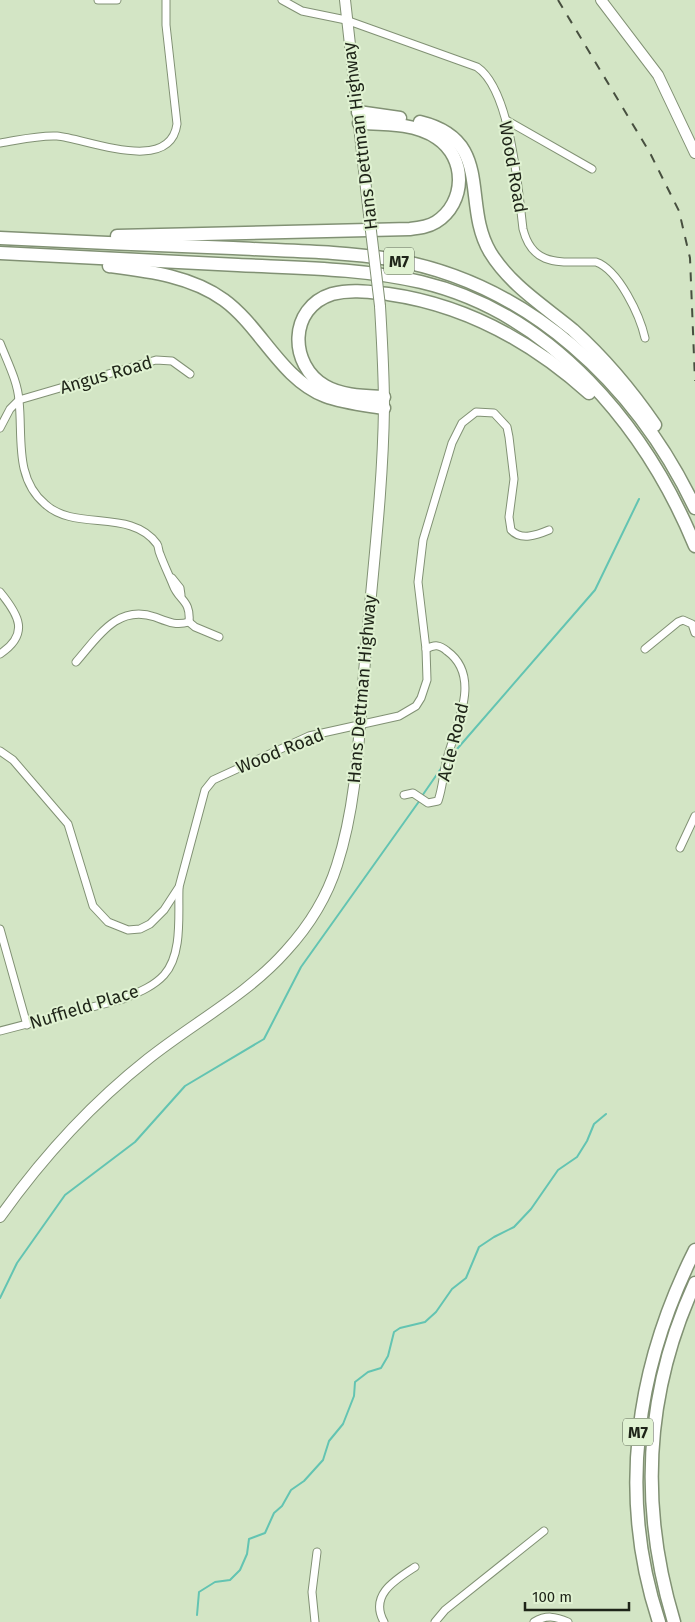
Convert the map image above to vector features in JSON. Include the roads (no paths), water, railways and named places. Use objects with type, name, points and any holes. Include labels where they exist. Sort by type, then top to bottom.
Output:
[{"type":"highway","points":[[22,239],[410,229],[434,223],[444,216],[452,204],[460,181],[456,159],[448,148],[439,139],[419,130],[358,117]]},
{"type":"highway","points":[[358,117],[422,122],[435,127],[456,140],[471,164],[480,223],[490,251],[511,278],[591,347],[631,392],[669,447],[687,492]]},
{"type":"highway","name":"M7","points":[[0,238],[351,255],[414,264],[475,284],[501,296],[537,318],[579,350],[603,373],[651,433],[695,508]]},
{"type":"highway","name":"M7","points":[[0,254],[342,270],[423,283],[474,300],[538,337],[559,353],[598,390],[640,441],[667,484],[695,546]]},
{"type":"highway","points":[[0,260],[109,266],[164,274],[194,284],[236,309],[291,371],[308,387],[324,396],[340,400],[384,403]]},
{"type":"highway","points":[[384,403],[326,387],[313,378],[304,366],[298,352],[298,333],[307,313],[320,300],[342,292],[367,291],[418,300],[485,322],[535,349],[563,369],[640,441]]},
{"type":"highway","name":"M7","points":[[659,1622],[650,1590],[640,1538],[636,1486],[637,1448],[648,1373],[660,1330],[673,1296],[695,1250]]},
{"type":"highway","name":"M7","points":[[674,1622],[662,1583],[652,1512],[650,1476],[653,1431],[668,1351],[695,1283]]},
{"type":"highway","points":[[662,1583],[679,1622]]},
{"type":"street","points":[[98,0],[117,0]]},
{"type":"street","points":[[0,143],[46,136],[66,138],[123,150],[149,151],[166,145],[176,133],[177,124],[166,24],[166,0]]},
{"type":"street","name":"Wood Road","points":[[282,0],[302,11],[346,20],[477,67],[485,73],[496,88],[506,120],[523,229],[528,244],[534,252],[547,260],[604,264],[615,276],[636,312],[645,338]]},
{"type":"street","name":"Hans Dettman Highway","points":[[0,1218],[51,1151],[94,1106],[147,1059],[264,972],[285,952],[304,928],[330,884],[342,846],[350,812],[359,724],[381,467],[384,403],[380,306],[345,0]]},
{"type":"street","points":[[601,0],[658,75],[695,153]]},
{"type":"street","points":[[506,120],[592,169]]},
{"type":"street","points":[[0,343],[20,400],[20,451],[28,482],[34,493],[45,505],[57,513],[85,520],[115,522],[140,530],[158,545],[160,554],[188,605],[189,622],[195,627],[219,637]]},
{"type":"street","name":"Angus Road","points":[[20,400],[156,360],[172,361],[190,374]]},
{"type":"street","points":[[0,428],[10,409],[20,400]]},
{"type":"street","name":"Wood Road","points":[[0,751],[13,760],[66,822],[93,906],[108,922],[128,930],[150,924],[164,910],[179,887],[193,828],[208,785],[219,776],[293,743],[322,732],[399,716],[416,706],[427,680],[426,649],[418,582],[423,540],[452,443],[462,422],[476,412],[494,413],[500,418],[508,432],[514,479],[509,517],[511,530],[520,536],[529,536],[549,530]]},
{"type":"street","points":[[0,592],[16,613],[19,621],[14,642],[0,654]]},
{"type":"street","points":[[76,662],[114,621],[126,614],[137,613],[180,624],[189,622]]},
{"type":"street","points":[[644,650],[683,620],[692,624],[695,634]]},
{"type":"street","name":"Acle Road","points":[[404,795],[412,794],[428,803],[438,801],[446,761],[461,717],[465,688],[463,676],[452,654],[436,645],[426,649]]},
{"type":"street","points":[[680,848],[695,816]]},
{"type":"street","name":"Nuffield Place","points":[[0,1031],[123,999],[142,990],[163,976],[169,968],[175,949],[179,887]]},
{"type":"street","points":[[0,929],[27,1025]]},
{"type":"street","points":[[435,1622],[445,1610],[544,1531]]},
{"type":"street","points":[[315,1622],[312,1592],[317,1552]]},
{"type":"street","points":[[384,1622],[379,1609],[381,1596],[386,1587],[414,1566]]},
{"type":"street","points":[[534,1622],[545,1617],[554,1616],[568,1622]]},
{"type":"waterway","points":[[451,756],[595,590],[639,499]]},
{"type":"waterway","points":[[422,796],[442,767]]},
{"type":"waterway","points":[[0,1298],[17,1263],[65,1195],[135,1142],[185,1086],[264,1039],[301,967],[420,800]]},
{"type":"waterway","points":[[197,1615],[199,1592],[215,1582],[230,1580],[240,1570],[247,1554],[249,1539],[265,1533],[274,1513],[282,1506],[291,1490],[304,1481],[323,1460],[329,1441],[343,1424],[354,1396],[355,1382],[368,1372],[381,1368],[388,1356],[394,1332],[400,1328],[425,1322],[436,1312],[452,1289],[466,1278],[479,1247],[514,1227],[531,1209],[558,1170],[577,1157],[587,1141],[594,1124],[606,1114]]},
{"type":"railway","points":[[558,0],[650,153],[679,211],[690,258],[695,381]]}]
